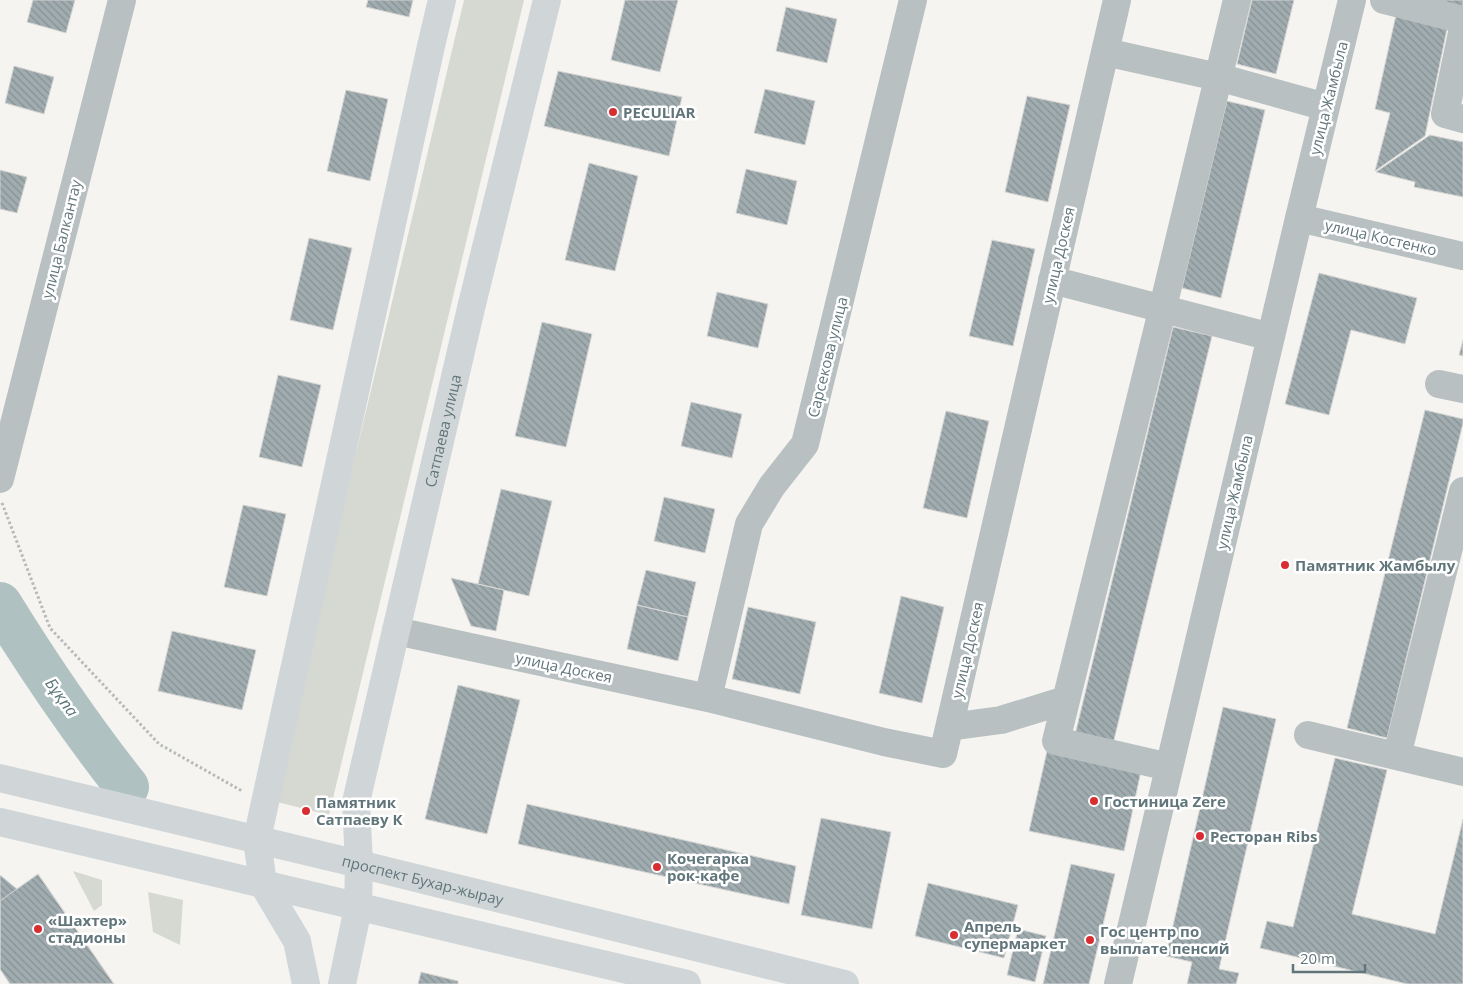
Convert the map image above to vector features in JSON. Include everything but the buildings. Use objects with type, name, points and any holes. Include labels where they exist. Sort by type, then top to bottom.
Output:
[{"type":"main road","points":[[306,984],[297,941],[263,884],[257,839],[442,0]]},
{"type":"main road","name":"Сатпаева улица","points":[[342,984],[358,908],[359,864],[356,802],[472,304],[547,0]]},
{"type":"main road","name":"проспект Бухар-жырау","points":[[0,778],[257,839],[845,984]]},
{"type":"main road","points":[[0,822],[358,908],[687,984]]},
{"type":"street","name":"улица Балкантау","points":[[0,479],[122,0]]},
{"type":"street","name":"Сарсекова улица","points":[[708,698],[749,524],[772,486],[806,444],[913,0]]},
{"type":"street","name":"улица Доскея","points":[[396,631],[708,698],[884,742],[943,754],[1117,0]]},
{"type":"street","points":[[1169,767],[1056,741],[1237,0]]},
{"type":"street","name":"улица Жамбыла","points":[[1118,984],[1352,0]]},
{"type":"street","points":[[1384,0],[1463,20]]},
{"type":"street","points":[[1463,28],[1445,114],[1463,119]]},
{"type":"street","points":[[1105,52],[1218,78],[1326,107]]},
{"type":"street","name":"улица Костенко","points":[[1299,218],[1463,256]]},
{"type":"street","points":[[1052,280],[1163,307],[1271,337]]},
{"type":"street","points":[[1397,756],[1463,491]]},
{"type":"street","points":[[949,727],[1001,720],[1066,700]]},
{"type":"street","points":[[1308,735],[1463,772]]},
{"type":"path","points":[[0,498],[50,628],[160,744],[265,804]]},
{"type":"shaded area","points":[[464,0],[524,0],[329,815],[273,801]]},
{"type":"shaded area","points":[[73,871],[102,880],[102,905],[94,911]]},
{"type":"shaded area","points":[[148,892],[183,900],[180,945],[153,932]]},
{"type":"waterway","name":"Бұқпа","points":[[0,604],[61,697],[127,787]]},
{"type":"place","name":"PECULIAR","points":[[613,112]]},
{"type":"place","name":"Памятник Жамбылу","points":[[1285,565]]},
{"type":"place","name":"Гостиница Zere","points":[[1094,801]]},
{"type":"place","name":"Памятник Сатпаеву К","points":[[306,811]]},
{"type":"place","name":"Ресторан Ribs","points":[[1200,836]]},
{"type":"place","name":"Кочегарка рок-кафе","points":[[657,867]]},
{"type":"place","name":"«Шахтер» стадионы","points":[[38,929]]},
{"type":"place","name":"Апрель супермаркет","points":[[954,935]]},
{"type":"place","name":"Гос центр по выплате пенсий","points":[[1090,940]]}]
